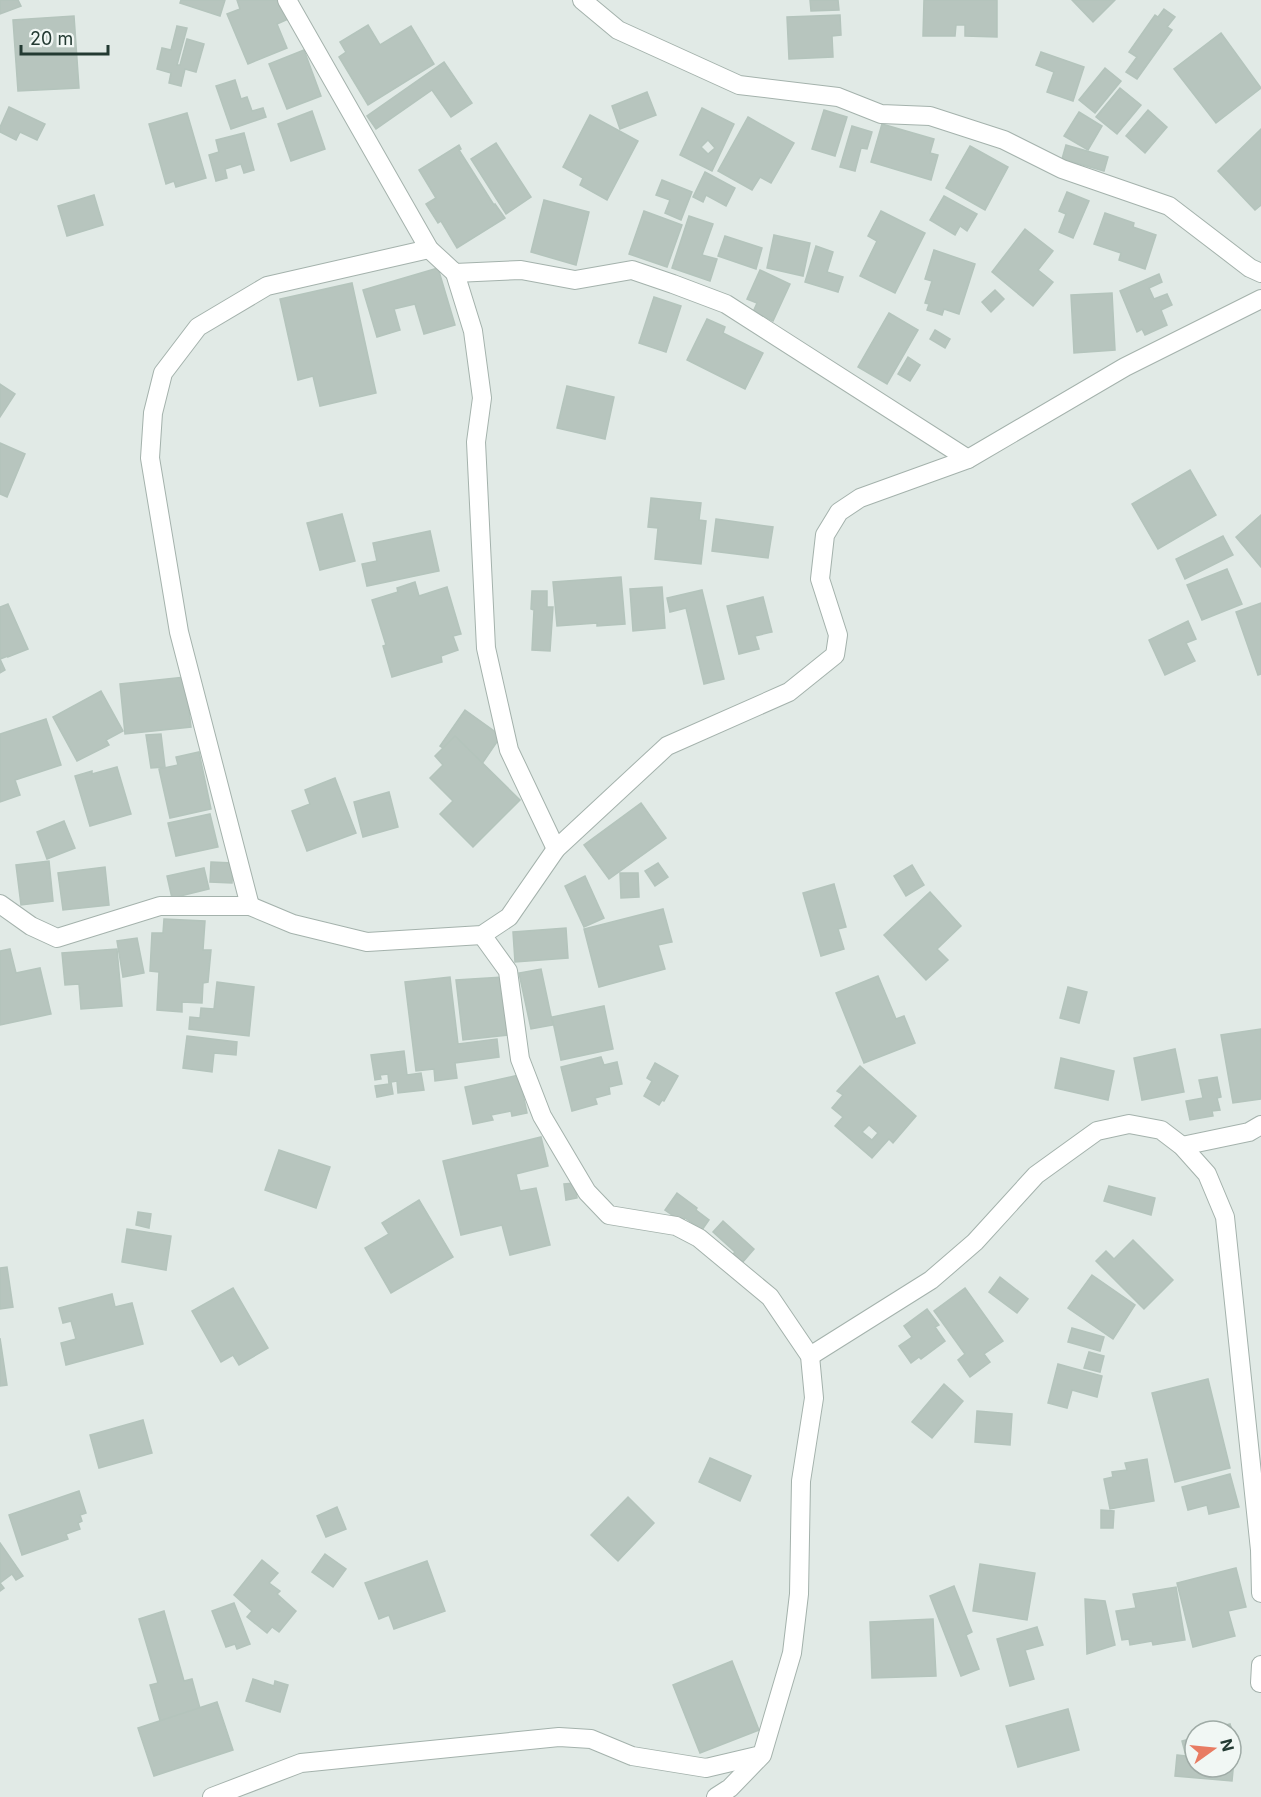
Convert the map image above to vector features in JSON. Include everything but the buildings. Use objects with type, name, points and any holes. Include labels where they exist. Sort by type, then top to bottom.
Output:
[{"type":"street","points":[[287,0],[429,249],[455,273],[473,331],[482,398],[476,442],[486,648],[509,750],[556,849]]},
{"type":"street","points":[[582,0],[618,30],[739,85],[838,97],[881,114],[930,116],[1004,140],[1062,169],[1169,206],[1250,268],[1261,273]]},
{"type":"street","points":[[250,906],[179,632],[150,458],[153,413],[164,372],[198,327],[267,286],[429,249]]},
{"type":"street","points":[[455,273],[520,270],[575,280],[633,270],[673,284],[726,304],[968,459]]},
{"type":"street","points":[[0,904],[31,926],[57,938],[160,906],[250,906],[293,924],[367,942],[483,935],[509,917],[556,849],[667,746],[789,692],[835,655],[838,635],[820,579],[825,535],[838,512],[860,498],[968,459],[1125,367],[1261,299]]},
{"type":"street","points":[[483,935],[508,971],[520,1059],[542,1116],[587,1192],[609,1215],[676,1226],[699,1238],[770,1297],[810,1356],[814,1398],[801,1481],[800,1594],[792,1653],[762,1755],[730,1788],[716,1797]]},
{"type":"street","points":[[810,1356],[931,1280],[975,1242],[1036,1175],[1097,1131],[1129,1125],[1161,1130],[1182,1146],[1207,1174],[1225,1217],[1260,1550],[1261,1593]]},
{"type":"street","points":[[1182,1146],[1249,1131],[1261,1125]]},
{"type":"street","points":[[212,1797],[301,1763],[559,1737],[591,1739],[632,1756],[706,1768],[762,1755]]}]
